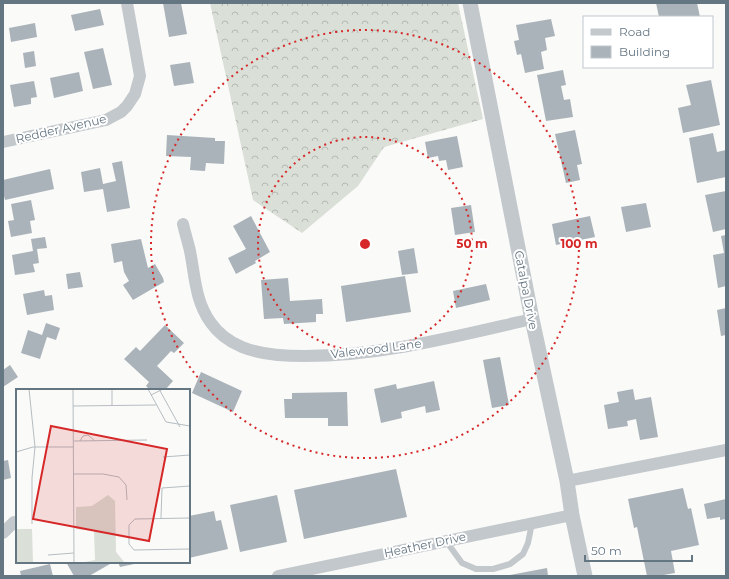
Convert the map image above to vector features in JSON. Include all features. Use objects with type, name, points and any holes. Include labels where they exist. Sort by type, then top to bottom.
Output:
[{"type":"street","name":"Redder Avenue","points":[[3,142],[106,120],[121,112],[127,106],[135,94],[140,76],[127,3]]},
{"type":"street","name":"Catalpa Drive","points":[[470,3],[532,319],[586,576]]},
{"type":"street","name":"Valewood Lane","points":[[183,224],[190,251],[195,287],[204,311],[211,323],[220,333],[242,347],[254,351],[297,356],[355,354],[396,349],[532,319]]},
{"type":"street","points":[[567,481],[726,450]]},
{"type":"street","name":"Heather Drive","points":[[278,576],[572,515]]},
{"type":"street","points":[[3,533],[14,522]]},
{"type":"lane","points":[[446,541],[462,563],[476,569],[493,569],[510,564],[523,554],[528,543],[532,523]]},
{"type":"green space","points":[[210,3],[458,3],[483,119],[384,147],[358,186],[302,233],[253,200]]},
{"type":"building","points":[[163,3],[181,3],[187,34],[169,37]]},
{"type":"building","points":[[656,3],[697,3],[700,16],[659,16]]},
{"type":"building","points":[[100,9],[104,25],[75,31],[71,15]]},
{"type":"building","points":[[551,19],[555,36],[545,38],[547,50],[541,52],[544,69],[525,73],[521,54],[517,55],[514,41],[519,40],[516,25]]},
{"type":"building","points":[[35,23],[37,37],[11,42],[9,28]]},
{"type":"building","points":[[103,48],[112,85],[93,89],[84,52]]},
{"type":"building","points":[[34,51],[36,66],[25,68],[23,53]]},
{"type":"building","points":[[190,62],[194,83],[174,86],[170,65]]},
{"type":"building","points":[[563,70],[566,85],[561,86],[564,100],[570,99],[573,117],[546,121],[537,75]]},
{"type":"building","points":[[79,72],[83,91],[54,98],[50,78]]},
{"type":"building","points":[[711,80],[720,125],[683,133],[678,108],[691,105],[686,85]]},
{"type":"building","points":[[34,81],[37,97],[31,98],[31,104],[14,107],[10,85]]},
{"type":"building","points":[[575,130],[582,164],[577,165],[580,180],[566,183],[555,134]]},
{"type":"building","points":[[713,133],[717,152],[726,150],[726,177],[697,183],[689,138]]},
{"type":"building","points":[[167,135],[215,138],[215,141],[225,141],[224,164],[206,163],[205,171],[190,170],[191,157],[166,156]]},
{"type":"building","points":[[457,136],[463,167],[448,170],[446,160],[439,161],[438,156],[428,158],[425,142]]},
{"type":"building","points":[[122,161],[130,208],[107,212],[103,189],[84,192],[81,172],[100,168],[103,184],[116,181],[112,163]]},
{"type":"building","points":[[50,169],[54,189],[5,200],[3,180]]},
{"type":"building","points":[[726,191],[726,229],[713,232],[705,195]]},
{"type":"building","points":[[31,200],[35,220],[30,221],[32,233],[11,237],[8,221],[14,220],[11,204]]},
{"type":"building","points":[[646,203],[651,227],[626,232],[621,207]]},
{"type":"building","points":[[471,205],[475,232],[455,235],[451,208]]},
{"type":"building","points":[[251,216],[270,252],[255,261],[256,263],[236,274],[228,258],[246,249],[233,226]]},
{"type":"building","points":[[590,216],[595,237],[556,245],[552,224]]},
{"type":"building","points":[[726,235],[726,286],[718,288],[713,255],[724,253],[721,236]]},
{"type":"building","points":[[45,237],[47,248],[37,249],[39,263],[33,264],[35,272],[15,275],[12,255],[33,251],[31,239]]},
{"type":"building","points":[[141,239],[148,268],[155,264],[164,282],[133,300],[123,285],[129,281],[124,272],[122,261],[114,263],[111,244]]},
{"type":"building","points":[[414,248],[418,273],[402,275],[398,251]]},
{"type":"building","points":[[80,272],[83,287],[68,289],[66,274]]},
{"type":"building","points":[[405,276],[411,312],[346,322],[341,286]]},
{"type":"building","points":[[288,278],[290,301],[322,299],[323,314],[316,314],[316,322],[284,324],[283,318],[264,319],[261,280]]},
{"type":"building","points":[[486,284],[490,300],[456,308],[453,291]]},
{"type":"building","points":[[44,290],[45,296],[52,295],[54,310],[27,315],[23,294]]},
{"type":"building","points":[[726,308],[726,335],[721,336],[717,310]]},
{"type":"building","points":[[46,323],[60,328],[56,340],[47,337],[40,359],[21,353],[28,330],[42,335]]},
{"type":"building","points":[[165,325],[184,343],[174,353],[171,351],[157,366],[173,381],[166,389],[149,389],[146,386],[149,382],[124,359],[136,347],[140,351]]},
{"type":"building","points":[[500,357],[509,405],[492,408],[483,360]]},
{"type":"building","points":[[10,365],[18,377],[3,387],[3,370]]},
{"type":"building","points":[[201,372],[242,391],[233,412],[192,393]]},
{"type":"building","points":[[434,381],[440,410],[426,413],[425,406],[401,412],[402,418],[381,423],[374,389],[396,384],[397,389]]},
{"type":"building","points":[[633,389],[635,400],[651,397],[658,437],[640,440],[636,419],[627,421],[628,426],[608,429],[604,405],[619,402],[617,392]]},
{"type":"building","points":[[347,392],[348,426],[328,426],[328,418],[285,418],[284,399],[292,399],[292,393]]},
{"type":"building","points":[[8,460],[11,478],[3,480],[3,461]]},
{"type":"building","points":[[396,469],[407,517],[304,539],[294,490]]},
{"type":"building","points":[[683,488],[688,509],[691,508],[699,545],[671,551],[675,573],[647,576],[637,527],[634,528],[628,499]]},
{"type":"building","points":[[277,495],[287,542],[240,552],[230,505]]},
{"type":"building","points":[[726,499],[726,519],[720,520],[720,517],[707,519],[704,504]]},
{"type":"building","points":[[214,511],[216,521],[221,520],[228,549],[190,558],[190,516]]},
{"type":"building","points":[[67,563],[110,564],[89,576],[74,576]]},
{"type":"building","points":[[118,563],[139,563],[120,567]]},
{"type":"building","points":[[50,564],[53,576],[21,576],[20,571]]},
{"type":"building","points":[[547,568],[548,576],[510,576],[510,575]]}]
